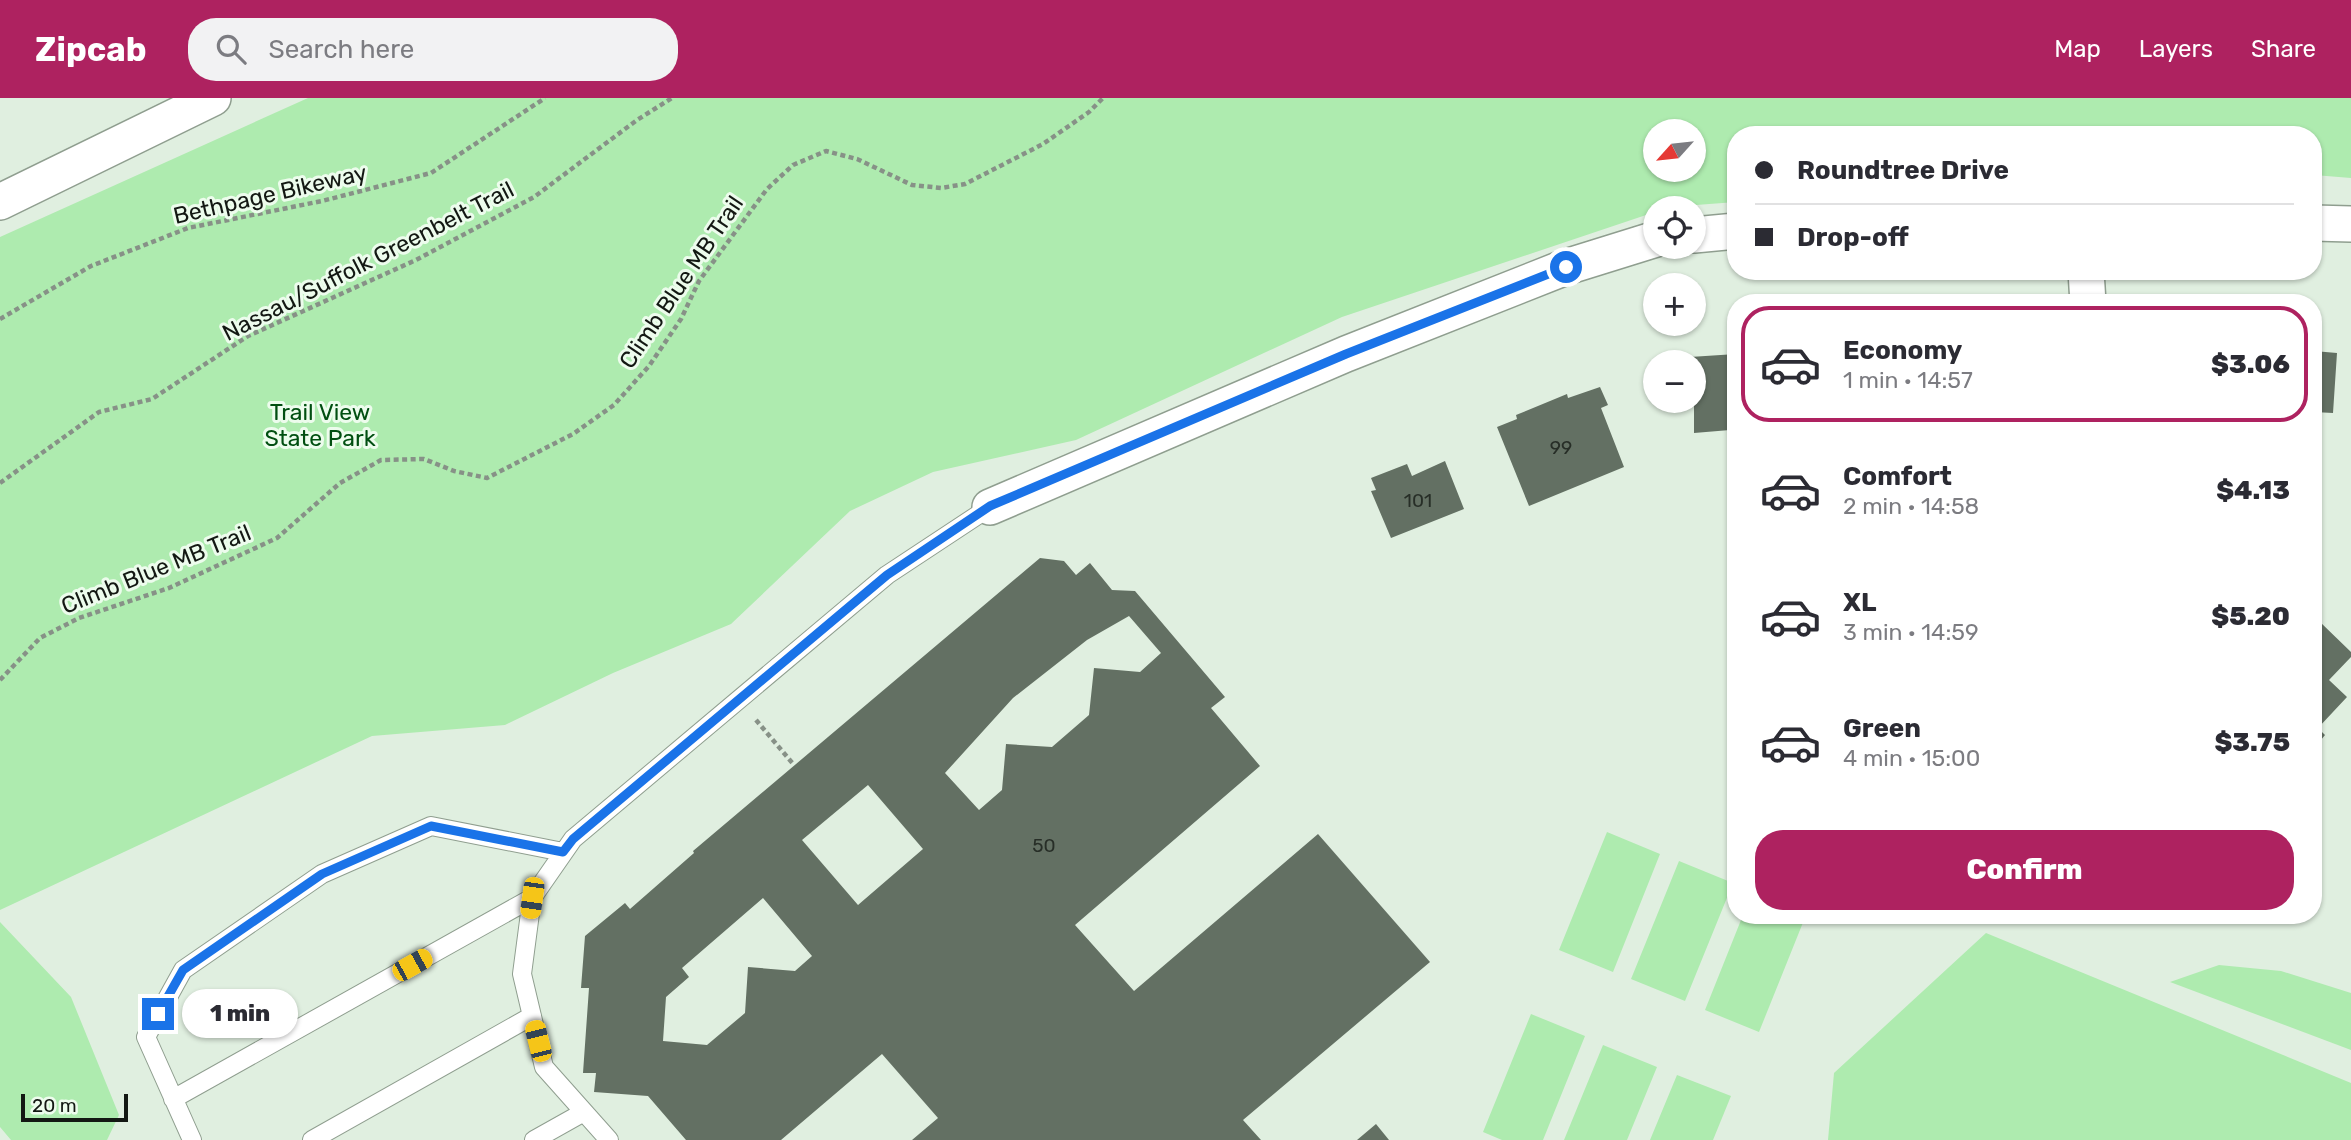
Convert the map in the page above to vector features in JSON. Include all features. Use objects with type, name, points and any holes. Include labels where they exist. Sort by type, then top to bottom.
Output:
[{"type":"street","points":[[0,202],[213,98]]},
{"type":"street","points":[[2322,223],[2351,224]]},
{"type":"street","points":[[1706,234],[1727,232]]},
{"type":"street","points":[[990,506],[1346,354],[1566,267],[1643,243]]},
{"type":"lane","points":[[609,1140],[544,1067],[522,974],[532,898],[573,839],[887,575],[990,506]]},
{"type":"lane","points":[[192,1140],[146,1037],[183,970],[322,874],[431,826],[563,852]]},
{"type":"lane","points":[[173,1099],[532,898]]},
{"type":"lane","points":[[312,1140],[532,1016]]},
{"type":"lane","points":[[534,1140],[584,1112]]},
{"type":"path","name":"Bethpage Bikeway","points":[[0,319],[91,266],[188,228],[322,201],[431,173],[545,98]]},
{"type":"path","name":"Nassau/Suffolk Greenbelt Trail","points":[[0,483],[99,412],[152,399],[248,336],[416,260],[534,197],[672,98]]},
{"type":"path","name":"Climb Blue MB Trail","points":[[0,680],[40,638],[79,618],[169,588],[278,538],[340,483],[381,460],[424,459],[454,471],[486,478],[573,434],[614,405],[649,366],[681,319],[699,281],[767,189],[793,164],[826,151],[857,159],[912,185],[941,188],[965,184],[1042,144],[1089,112],[1103,98]]},
{"type":"path","points":[[754,717],[793,765]]},
{"type":"green space","name":"Trail View State Park","points":[[308,98],[2351,98],[2351,178],[2322,176],[2322,126],[1727,126],[1727,203],[1706,204],[1706,196],[1643,196],[1643,216],[1342,317],[1076,440],[933,472],[850,511],[731,624],[613,673],[505,725],[372,736],[0,910],[0,237]]},
{"type":"green space","points":[[1607,832],[1660,854],[1613,972],[1559,950]]},
{"type":"green space","points":[[1679,861],[1727,881],[1727,898],[1685,1001],[1631,979]]},
{"type":"green space","points":[[0,922],[71,997],[119,1115],[107,1140],[11,1140],[0,1127]]},
{"type":"green space","points":[[1739,924],[1802,924],[1759,1032],[1705,1010]]},
{"type":"green space","points":[[1986,933],[2351,1083],[2351,1140],[1828,1140],[1834,1073]]},
{"type":"green space","points":[[2219,965],[2281,971],[2351,993],[2351,1050],[2170,982]]},
{"type":"green space","points":[[1531,1014],[1585,1036],[1543,1140],[1502,1140],[1483,1132]]},
{"type":"green space","points":[[1603,1045],[1657,1067],[1627,1140],[1564,1140]]},
{"type":"green space","points":[[1677,1075],[1731,1096],[1713,1140],[1650,1140]]},
{"type":"building","points":[[2322,352],[2337,353],[2333,413],[2322,412]]},
{"type":"building","points":[[1727,355],[1727,430],[1694,433],[1694,413],[1706,413],[1706,356]]},
{"type":"building","points":[[1600,387],[1608,405],[1601,408],[1624,467],[1529,506],[1497,427],[1517,419],[1516,415],[1567,394],[1568,398]]},
{"type":"building","points":[[1445,461],[1464,509],[1391,538],[1371,491],[1376,490],[1371,478],[1407,464],[1412,476]]},
{"type":"building","points":[[1040,558],[1064,561],[1076,575],[1090,563],[1112,590],[1135,591],[1225,697],[1211,708],[1260,766],[1075,925],[1134,991],[1318,834],[1430,962],[1243,1120],[1261,1140],[912,1140],[938,1118],[882,1054],[781,1140],[686,1140],[648,1096],[594,1092],[596,1073],[583,1073],[589,988],[581,988],[585,936],[625,903],[630,909],[694,853],[693,851]],"holes":[[[1129,616],[1161,653],[1140,672],[1094,668],[1089,715],[1052,747],[1006,744],[1002,790],[979,810],[945,773],[1013,698],[1087,640]],[[868,785],[923,849],[858,905],[802,840]],[[763,898],[812,956],[795,971],[748,967],[745,1013],[707,1045],[663,1041],[666,997],[689,977],[682,968]]]},
{"type":"building","points":[[2322,624],[2351,652],[2351,657],[2329,680],[2347,697],[2322,724]]},
{"type":"building","points":[[1376,1124],[1389,1140],[1357,1140]]},
{"type":"route","points":[[158,1014],[183,970],[322,874],[431,826],[563,852],[573,839],[887,575],[990,506],[1346,354],[1566,267]]}]
